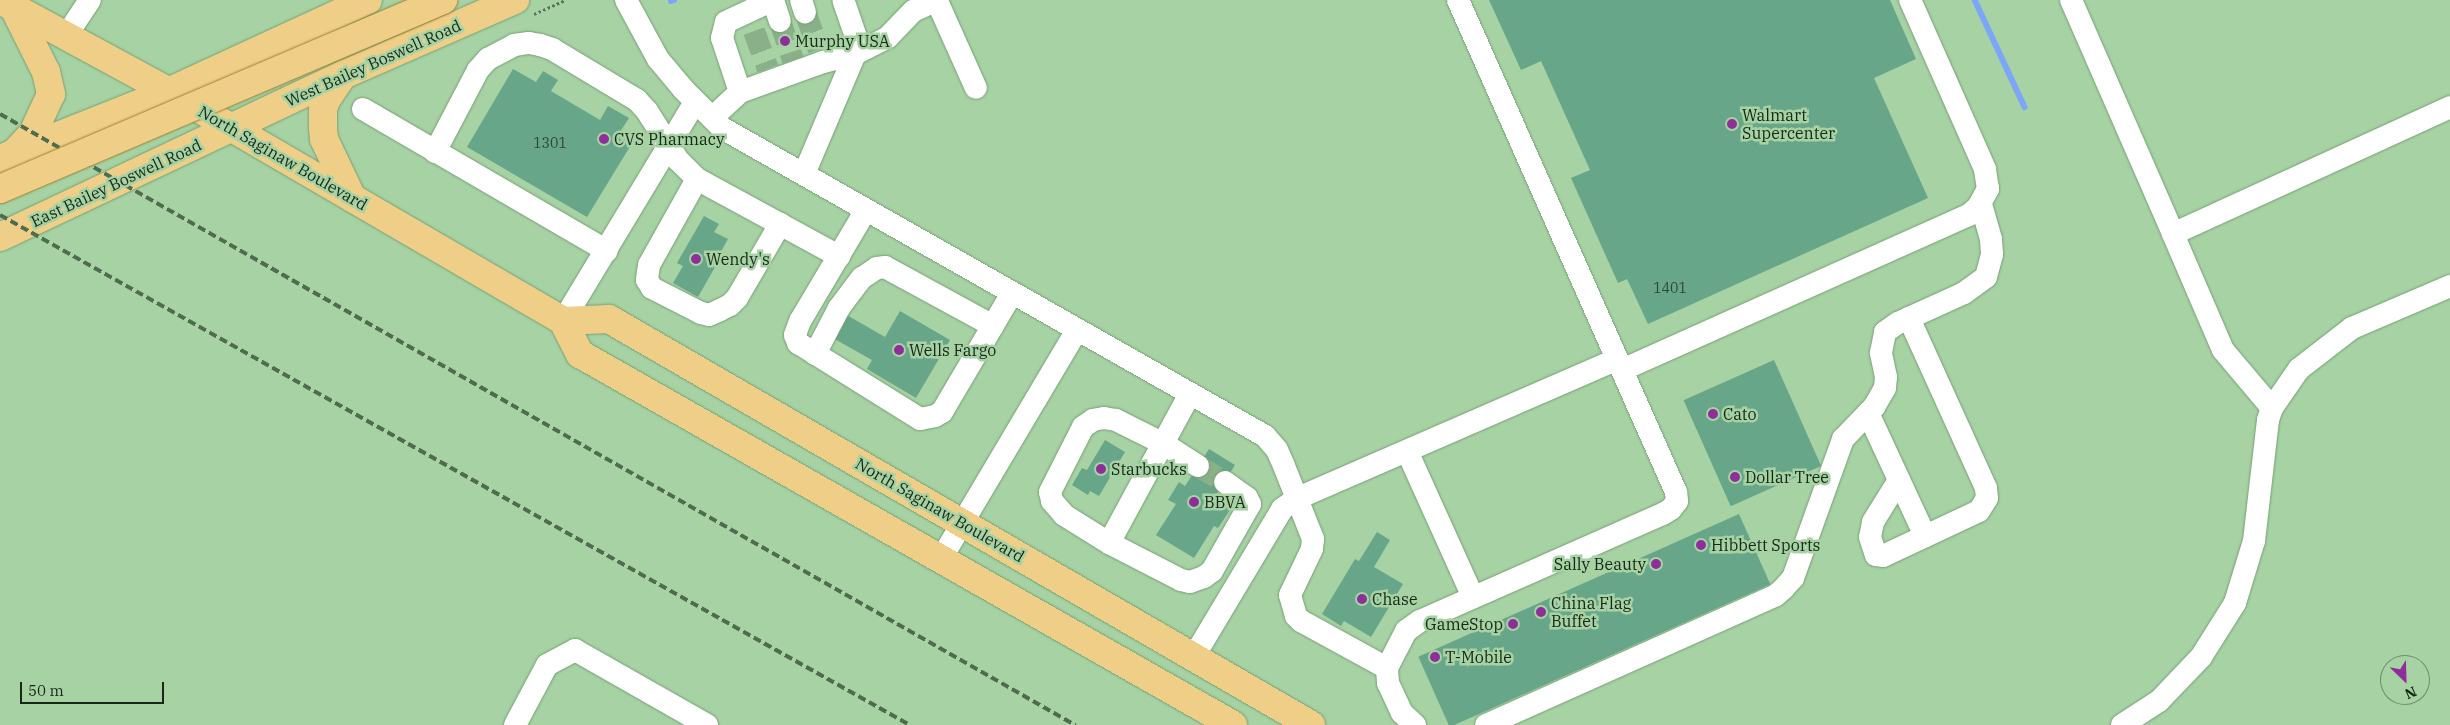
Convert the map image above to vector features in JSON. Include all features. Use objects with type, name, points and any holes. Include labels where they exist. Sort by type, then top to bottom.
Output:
[{"type":"main road","points":[[0,189],[181,97],[288,37],[368,0]]},
{"type":"main road","points":[[4,163],[181,97],[404,0]]},
{"type":"main road","name":"West Bailey Boswell Road","points":[[181,97],[443,0]]},
{"type":"main road","name":"West Bailey Boswell Road","points":[[232,129],[343,75],[516,0]]},
{"type":"main road","name":"North Saginaw Boulevard","points":[[7,4],[181,97],[232,129],[563,321],[609,319],[1311,725]]},
{"type":"main road","points":[[4,163],[33,132],[52,94],[46,72],[7,4]]},
{"type":"main road","points":[[288,37],[343,75],[326,100],[323,110],[323,128],[324,139],[352,198]]},
{"type":"main road","points":[[0,203],[152,135],[172,114],[181,97]]},
{"type":"main road","name":"East Bailey Boswell Road","points":[[0,237],[232,129]]},
{"type":"main road","points":[[563,321],[580,354],[1233,725]]},
{"type":"street","points":[[66,36],[90,0]]},
{"type":"street","points":[[626,0],[658,59],[695,102],[722,128],[1264,436],[1277,450],[1313,539],[1312,549],[1290,595],[1296,616],[1301,621],[1387,668]]},
{"type":"street","points":[[804,174],[855,54],[856,37],[843,0]]},
{"type":"street","points":[[712,118],[740,92],[770,75],[821,56],[855,54],[888,37],[914,12],[938,0],[976,88]]},
{"type":"street","points":[[1415,725],[1402,713],[1393,698],[1388,683],[1387,668],[1406,631],[1420,621],[1663,514],[1671,509],[1677,501],[1676,492],[1458,0]]},
{"type":"street","points":[[1193,658],[1275,518],[1282,509],[1298,498],[1406,451],[1619,365],[1969,215],[1981,203],[1988,188],[1985,169],[1910,0]]},
{"type":"street","points":[[2071,0],[2223,350],[2272,408]]},
{"type":"street","points":[[740,92],[722,38],[726,22],[750,21],[776,7]]},
{"type":"street","points":[[435,152],[478,70],[488,59],[514,45],[528,43],[552,49],[637,100],[670,145],[678,160],[697,178],[839,256]]},
{"type":"street","points":[[563,321],[607,251],[695,102]]},
{"type":"street","points":[[2173,234],[2450,107]]},
{"type":"street","points":[[363,110],[607,251]]},
{"type":"street","points":[[697,178],[649,265],[647,280],[652,288],[701,313],[709,314],[720,310],[730,305],[737,298],[780,224]]},
{"type":"street","points":[[1486,725],[1775,596],[1793,578],[1843,439],[1868,413],[1885,388],[1886,377],[1881,352],[1886,332],[1910,318],[1964,293],[1986,277],[1992,254],[1991,239],[1981,203]]},
{"type":"street","points":[[866,210],[800,321],[795,335],[798,343],[920,419],[942,412],[1012,293]]},
{"type":"street","points":[[815,354],[838,308],[862,278],[876,268],[885,267],[993,326]]},
{"type":"street","points":[[2122,725],[2159,700],[2201,657],[2235,603],[2254,541],[2268,420],[2272,408],[2299,368],[2352,328],[2450,286]]},
{"type":"street","points":[[1899,480],[1873,522],[1870,537],[1876,555],[1883,556],[1979,511],[1987,498],[1986,488],[1910,318]]},
{"type":"street","points":[[941,559],[1077,330]]},
{"type":"street","points":[[1109,543],[1190,394]]},
{"type":"street","points":[[1868,413],[1925,536]]},
{"type":"street","points":[[1198,466],[1164,444],[1116,420],[1104,418],[1093,420],[1083,427],[1050,492],[1052,501],[1064,515],[1109,543],[1181,580],[1190,582],[1204,577],[1212,571],[1250,504],[1247,498],[1224,482]]},
{"type":"street","points":[[1406,451],[1473,597]]},
{"type":"street","points":[[515,725],[547,664],[575,650],[707,725]]},
{"type":"building","name":"Walmart Supercenter","points":[[1489,0],[1890,0],[1916,59],[1874,78],[1928,198],[1648,324],[1627,279],[1618,283],[1571,178],[1590,170],[1541,61],[1521,70]]},
{"type":"building","name":"CVS Pharmacy","points":[[513,69],[536,82],[543,71],[558,80],[551,91],[600,120],[608,106],[629,118],[620,132],[634,140],[587,217],[467,147]]},
{"type":"building","name":"Wendy's","points":[[704,216],[719,224],[714,232],[728,239],[719,255],[716,253],[710,265],[715,267],[698,297],[673,283],[683,266],[677,263]]},
{"type":"building","name":"Wells Fargo","points":[[900,311],[950,340],[916,398],[867,369],[872,360],[831,337],[845,314],[885,337]]},
{"type":"building","points":[[1774,360],[1821,466],[1731,506],[1684,400]]},
{"type":"building","name":"Starbucks","points":[[1105,440],[1125,452],[1099,496],[1090,491],[1088,495],[1072,485],[1082,468],[1087,470]]},
{"type":"building","name":"BBVA","points":[[1209,449],[1235,465],[1213,500],[1230,510],[1218,528],[1214,526],[1194,558],[1156,535],[1176,504],[1168,500],[1179,482],[1185,486]]},
{"type":"building","points":[[1739,514],[1770,584],[1454,725],[1449,725],[1418,657]]},
{"type":"building","name":"Chase","points":[[1377,532],[1390,540],[1374,567],[1403,584],[1371,637],[1344,621],[1341,626],[1322,614],[1355,559],[1359,561]]},
{"type":"waterway","points":[[1975,0],[2025,107]]},
{"type":"tunnel","points":[[805,12],[819,50]]},
{"type":"tunnel","points":[[780,21],[793,60]]},
{"type":"tunnel","points":[[754,31],[768,69]]},
{"type":"tunnel","points":[[1198,466],[1225,482]]},
{"type":"railway","points":[[0,114],[1075,725]]},
{"type":"railway","points":[[0,215],[910,725]]},
{"type":"place","name":"Murphy USA","points":[[785,41]]},
{"type":"place","name":"Walmart Supercenter","points":[[1732,124]]},
{"type":"place","name":"CVS Pharmacy","points":[[604,139]]},
{"type":"place","name":"Wendy's","points":[[696,259]]},
{"type":"place","name":"Wells Fargo","points":[[899,350]]},
{"type":"place","name":"Cato","points":[[1713,414]]},
{"type":"place","name":"Starbucks","points":[[1101,469]]},
{"type":"place","name":"Dollar Tree","points":[[1735,477]]},
{"type":"place","name":"BBVA","points":[[1194,502]]},
{"type":"place","name":"Hibbett Sports","points":[[1701,545]]},
{"type":"place","name":"Sally Beauty","points":[[1656,564]]},
{"type":"place","name":"Chase","points":[[1362,599]]},
{"type":"place","name":"China Flag Buffet","points":[[1541,612]]},
{"type":"place","name":"GameStop","points":[[1513,624]]},
{"type":"place","name":"T-Mobile","points":[[1435,657]]}]
